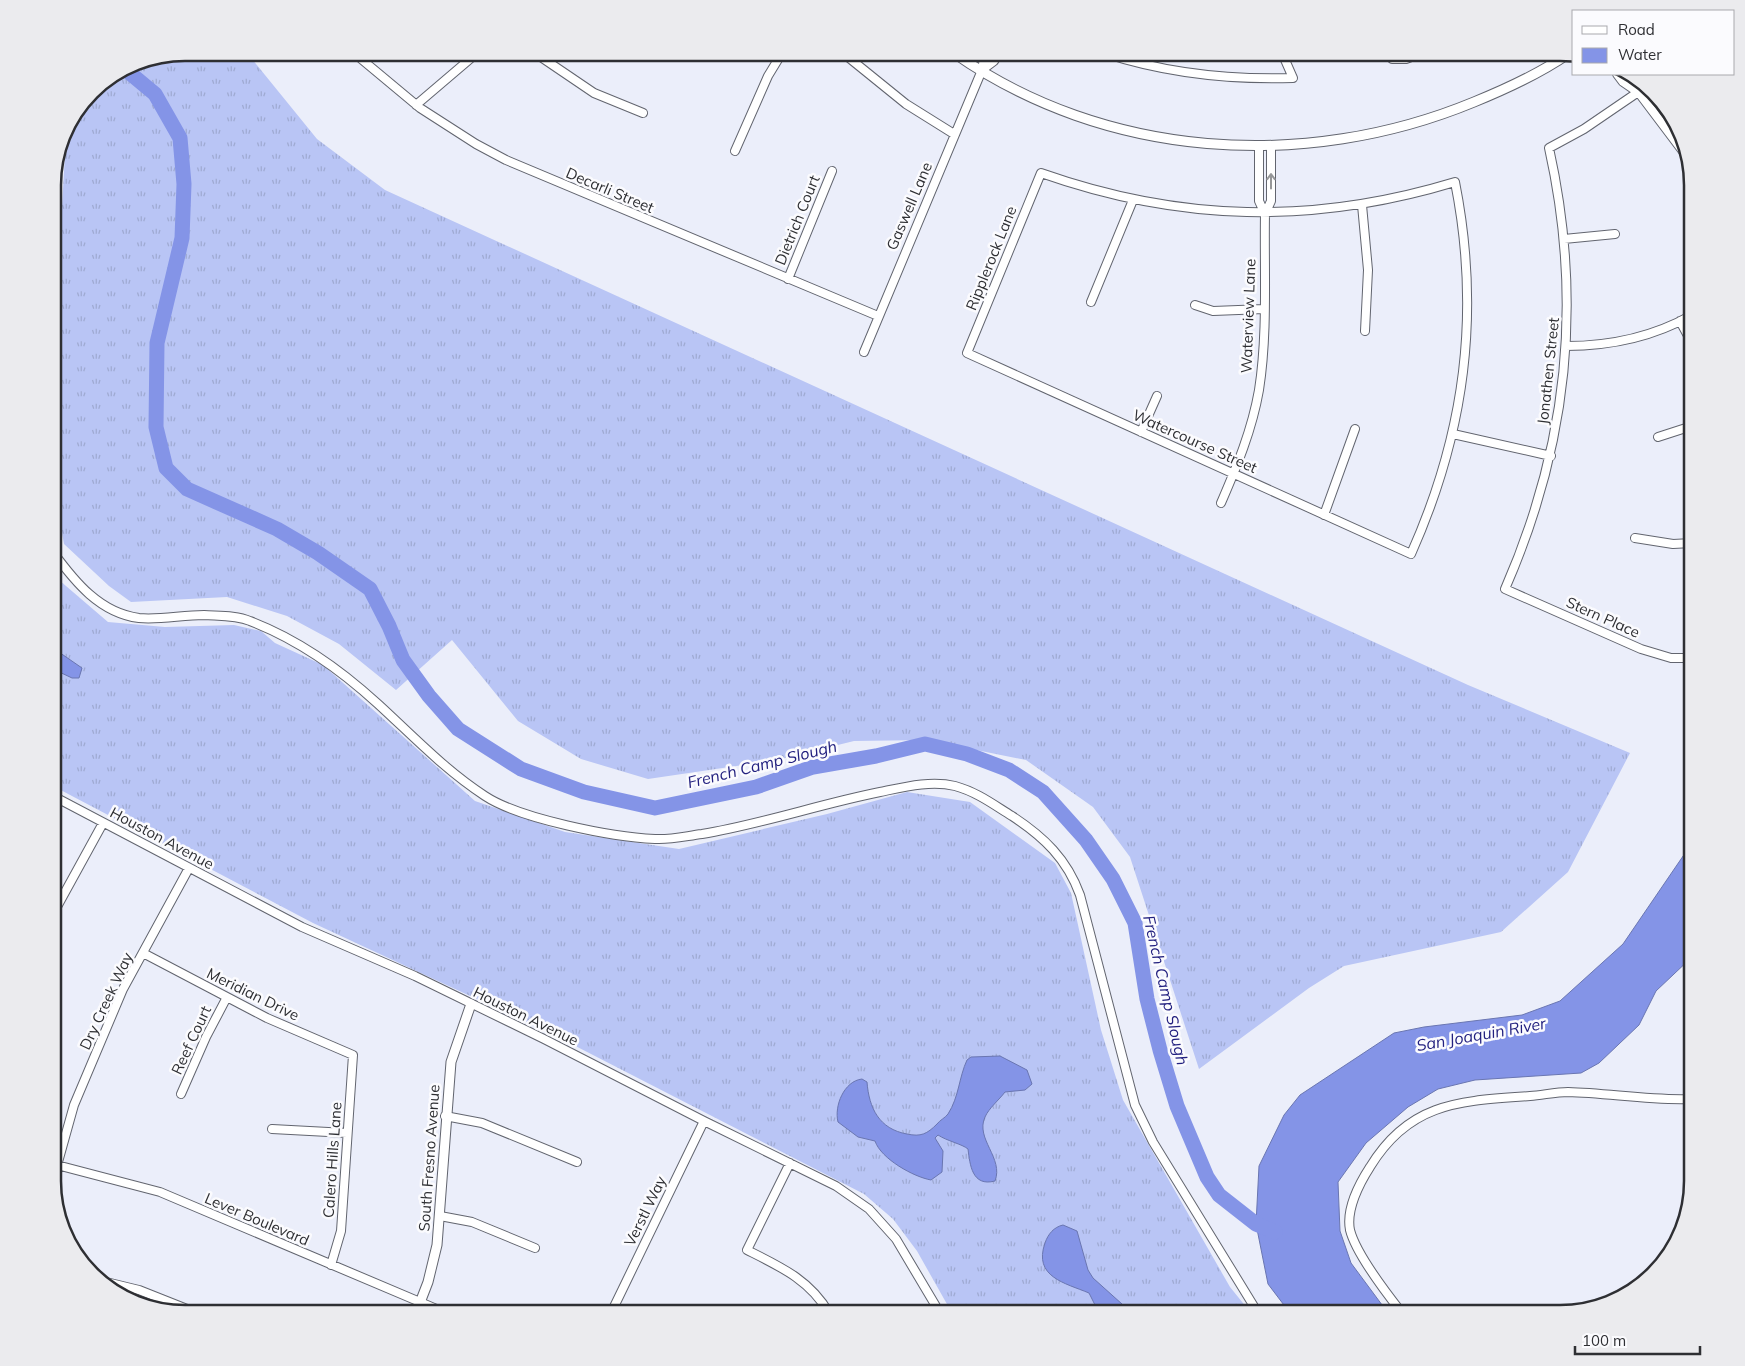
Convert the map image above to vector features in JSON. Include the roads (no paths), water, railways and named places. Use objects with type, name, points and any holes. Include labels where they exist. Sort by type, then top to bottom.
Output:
[{"type":"street","points":[[969,61],[1032,97],[1113,127],[1179,141],[1260,147],[1350,140],[1424,121],[1514,85],[1556,61]]},
{"type":"street","name":"Gaswell Lane","points":[[864,352],[982,70],[983,61]]},
{"type":"street","name":"Gaswell Lane","points":[[982,70],[993,61]]},
{"type":"street","points":[[1134,61],[1149,66],[1206,76],[1263,79],[1292,78],[1286,61]]},
{"type":"street","name":"Decarli Street","points":[[366,62],[416,105],[476,144],[532,173],[878,316]]},
{"type":"street","points":[[416,105],[466,62]]},
{"type":"street","points":[[549,62],[594,93],[643,114]]},
{"type":"street","points":[[735,151],[768,76],[776,62]]},
{"type":"street","points":[[855,62],[906,104],[954,134]]},
{"type":"street","points":[[1619,76],[1623,82],[1639,93],[1675,140]]},
{"type":"street","name":"Jonathen Street","points":[[1505,589],[1532,522],[1550,456],[1562,390],[1566,346],[1567,293],[1564,239],[1549,148],[1584,129],[1639,93]]},
{"type":"street","name":"Waterview Lane","points":[[1221,503],[1244,448],[1258,392],[1262,364],[1265,214],[1271,201],[1271,146]]},
{"type":"street","name":"Waterview Lane","points":[[1260,147],[1259,201],[1265,214]]},
{"type":"street","name":"Dietrich Court","points":[[788,279],[832,171]]},
{"type":"street","name":"Ripplerock Lane","points":[[967,353],[1041,173],[1074,185],[1133,200]]},
{"type":"street","points":[[1091,302],[1133,200],[1203,211],[1265,214],[1362,205],[1454,182],[1466,255],[1468,315],[1464,374],[1453,434],[1550,456]]},
{"type":"street","points":[[1362,205],[1368,270],[1365,331]]},
{"type":"street","points":[[1564,239],[1615,234]]},
{"type":"street","points":[[1195,305],[1213,311],[1264,309]]},
{"type":"street","points":[[1566,346],[1595,345],[1631,340],[1684,319]]},
{"type":"street","points":[[1680,321],[1684,329]]},
{"type":"street","name":"Watercourse Street","points":[[967,353],[1411,554],[1436,492],[1453,434]]},
{"type":"street","points":[[1141,432],[1157,396]]},
{"type":"street","points":[[1324,515],[1355,429]]},
{"type":"street","points":[[1658,437],[1684,429]]},
{"type":"street","points":[[1635,538],[1673,544],[1684,543]]},
{"type":"street","points":[[62,563],[88,594],[103,606],[125,615],[147,618],[189,615],[235,616],[250,620],[307,649],[356,685],[447,769],[479,793],[507,807],[553,821],[610,833],[664,839],[721,831],[857,797],[912,786],[953,786],[981,796],[1016,819],[1051,846],[1064,861],[1080,895],[1135,1105],[1153,1142],[1253,1305]]},
{"type":"street","name":"Stern Place","points":[[1505,589],[1641,650],[1670,658],[1684,658]]},
{"type":"street","name":"Houston Avenue","points":[[62,801],[302,927],[471,1004],[704,1122],[836,1186],[861,1203],[883,1222],[907,1255],[935,1305]]},
{"type":"street","points":[[62,898],[103,823]]},
{"type":"street","name":"Dry Creek Way","points":[[62,1142],[74,1105],[123,989],[189,868]]},
{"type":"street","name":"Meridian Drive","points":[[143,953],[267,1018],[353,1056]]},
{"type":"street","name":"Reef Court","points":[[182,1094],[206,1037],[227,997]]},
{"type":"street","name":"South Fresno Avenue","points":[[420,1303],[433,1263],[440,1216],[445,1116],[451,1062],[471,1004]]},
{"type":"street","name":"Calero Hills Lane","points":[[331,1265],[341,1231],[353,1056]]},
{"type":"street","points":[[1396,1305],[1357,1247],[1350,1229],[1354,1197],[1364,1176],[1385,1146],[1411,1122],[1437,1108],[1502,1097],[1566,1092],[1684,1099]]},
{"type":"street","points":[[445,1116],[482,1123],[577,1162]]},
{"type":"street","name":"Verstl Way","points":[[615,1305],[704,1122]]},
{"type":"street","points":[[272,1129],[347,1133]]},
{"type":"street","points":[[790,1163],[747,1250],[801,1279],[815,1292],[823,1305]]},
{"type":"street","name":"Lever Boulevard","points":[[62,1166],[140,1185],[160,1192],[425,1305]]},
{"type":"street","points":[[440,1216],[472,1222],[536,1248]]},
{"type":"street","points":[[119,1285],[139,1290],[173,1304]]},
{"type":"water","points":[[62,654],[82,668],[79,678],[72,678],[62,673]]},
{"type":"water","name":"San Joaquin River","points":[[1684,855],[1684,965],[1656,991],[1639,1025],[1599,1063],[1581,1073],[1475,1080],[1438,1089],[1408,1107],[1366,1143],[1338,1182],[1340,1231],[1351,1263],[1382,1305],[1284,1305],[1268,1284],[1256,1224],[1259,1166],[1284,1115],[1300,1095],[1394,1033],[1424,1027],[1522,1015],[1560,1001],[1623,944]]},
{"type":"water","points":[[1000,1056],[1027,1070],[1032,1084],[1025,1090],[1005,1092],[985,1117],[984,1133],[996,1164],[997,1173],[995,1181],[981,1181],[977,1178],[971,1168],[968,1149],[938,1135],[935,1138],[943,1151],[942,1172],[931,1180],[907,1171],[884,1154],[878,1148],[875,1141],[858,1137],[838,1122],[839,1102],[845,1089],[850,1084],[862,1079],[867,1082],[873,1109],[883,1122],[897,1131],[912,1135],[924,1134],[948,1114],[967,1060],[971,1057]]},
{"type":"water","points":[[1063,1225],[1077,1231],[1088,1270],[1093,1278],[1123,1305],[1095,1305],[1089,1293],[1061,1282],[1047,1271],[1043,1264],[1042,1254],[1048,1237],[1057,1227]]},
{"type":"waterway","name":"French Camp Slough","points":[[131,74],[155,94],[180,138],[184,184],[182,238],[157,343],[156,427],[166,468],[187,489],[277,529],[318,553],[370,589],[389,626],[403,660],[429,696],[458,729],[521,769],[584,792],[655,808],[756,787],[813,767],[876,756],[925,744],[967,754],[1009,770],[1043,792],[1086,840],[1113,879],[1135,923],[1147,999],[1160,1050],[1177,1106],[1207,1177],[1219,1195],[1256,1224],[1275,1232]]}]
